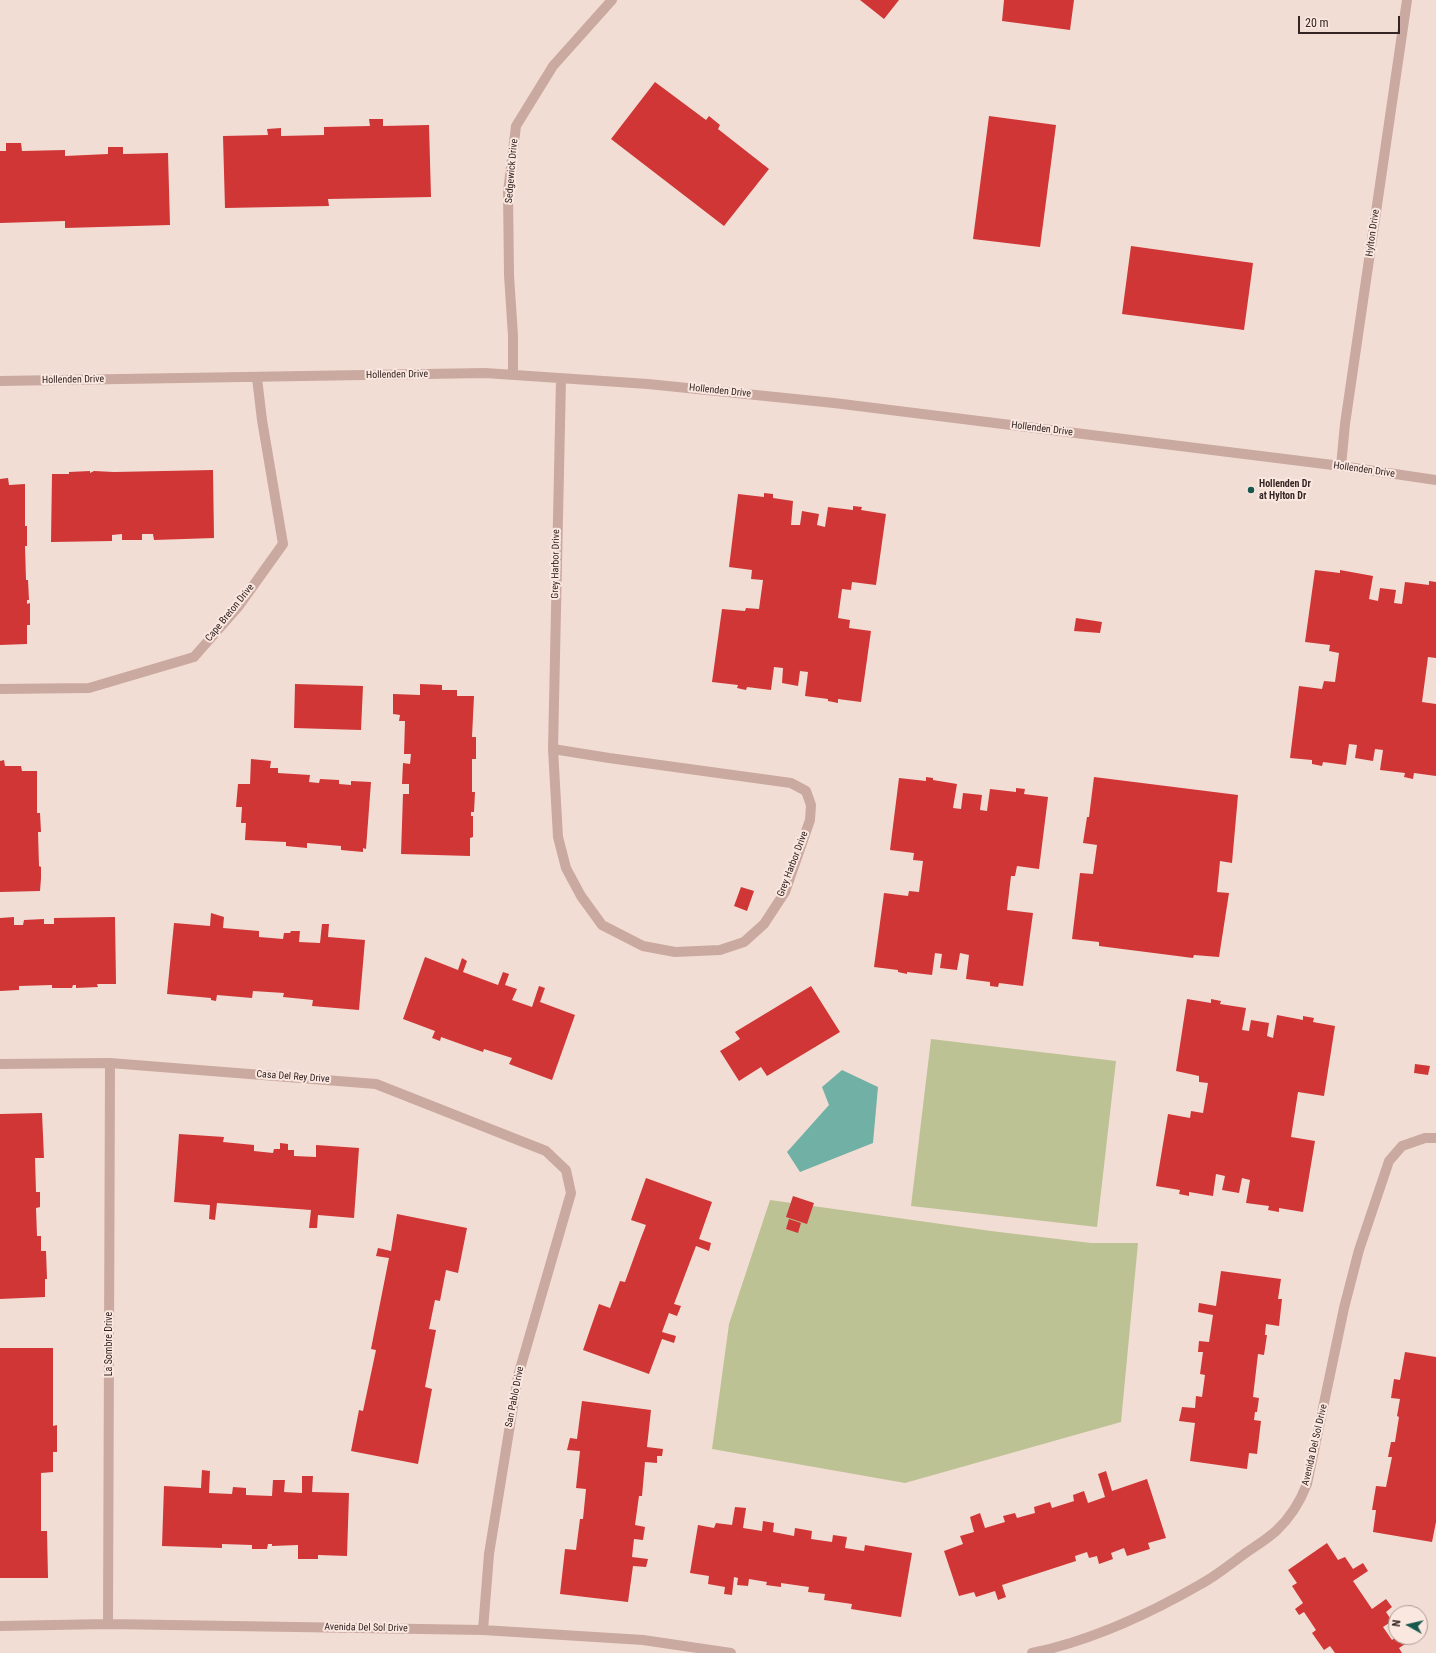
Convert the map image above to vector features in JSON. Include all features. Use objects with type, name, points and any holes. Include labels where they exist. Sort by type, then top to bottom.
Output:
[{"type":"street","name":"Sedgewick Drive","points":[[513,375],[513,336],[509,275],[508,192],[516,126],[553,66],[612,0]]},
{"type":"street","name":"Hylton Drive","points":[[1341,466],[1346,416],[1407,0]]},
{"type":"street","name":"Hollenden Drive","points":[[0,381],[257,378],[485,373],[648,384],[834,403],[1341,466],[1436,480]]},
{"type":"street","name":"Cape Breton Drive","points":[[0,689],[89,688],[194,657],[238,607],[284,544],[266,441],[257,378]]},
{"type":"street","name":"Grey Harbor Drive","points":[[553,749],[791,783],[806,791],[811,805],[810,820],[785,892],[764,924],[744,942],[720,950],[675,952],[643,946],[602,925],[580,896],[566,868],[558,837],[553,749],[561,379]]},
{"type":"street","name":"Casa Del Rey Drive","points":[[0,1064],[110,1063],[376,1084],[546,1151],[566,1170]]},
{"type":"street","name":"La Sombre Drive","points":[[108,1624],[110,1063]]},
{"type":"street","name":"Avenida Del Sol Drive","points":[[1032,1653],[1046,1650],[1093,1634],[1137,1616],[1196,1587],[1276,1532],[1290,1515],[1300,1501],[1307,1484],[1344,1308],[1359,1250],[1390,1160],[1402,1146],[1425,1138],[1436,1138]]},
{"type":"street","name":"San Pablo Drive","points":[[483,1630],[489,1554],[518,1376],[571,1193],[566,1170]]},
{"type":"street","name":"Avenida Del Sol Drive","points":[[0,1626],[108,1624],[483,1630],[643,1640],[731,1653]]},
{"type":"green space","points":[[931,1039],[1116,1061],[1097,1227],[911,1206]]},
{"type":"green space","points":[[770,1200],[991,1231],[1091,1243],[1138,1243],[1121,1422],[905,1483],[712,1449],[729,1324]]},
{"type":"water","points":[[842,1070],[878,1087],[873,1143],[800,1172],[787,1152],[829,1105],[822,1087]]},
{"type":"building","points":[[860,0],[899,0],[884,19]]},
{"type":"building","points":[[1004,0],[1074,0],[1070,30],[1002,21]]},
{"type":"building","points":[[655,82],[706,120],[709,116],[720,125],[718,129],[769,169],[724,226],[611,139]]},
{"type":"building","points":[[989,116],[1056,125],[1040,247],[973,239]]},
{"type":"building","points":[[369,119],[383,119],[383,126],[429,125],[431,197],[328,199],[329,206],[225,208],[223,136],[268,135],[267,129],[281,128],[281,136],[324,135],[324,127],[370,126]]},
{"type":"building","points":[[6,143],[21,143],[22,151],[65,150],[65,156],[108,154],[108,147],[123,147],[123,154],[168,153],[170,225],[65,228],[65,221],[0,223],[0,151],[6,151]]},
{"type":"building","points":[[1131,246],[1253,263],[1244,330],[1122,314]]},
{"type":"building","points":[[213,470],[214,538],[154,540],[153,534],[142,534],[142,540],[122,540],[122,534],[112,535],[112,541],[51,542],[52,474],[69,474],[69,472],[90,471],[90,473],[94,471]]},
{"type":"building","points":[[8,478],[9,485],[25,484],[25,526],[27,526],[27,546],[25,546],[26,580],[28,580],[29,600],[27,600],[27,604],[30,603],[30,625],[27,625],[27,644],[0,645],[0,479]]},
{"type":"building","points":[[764,493],[773,494],[773,498],[793,501],[791,525],[800,525],[802,511],[819,514],[817,525],[825,527],[828,507],[853,510],[853,506],[862,507],[861,510],[886,514],[876,585],[852,582],[851,590],[842,589],[838,618],[850,620],[849,628],[871,631],[861,702],[838,699],[838,703],[828,701],[828,699],[805,696],[808,672],[800,671],[798,686],[782,683],[783,668],[774,667],[771,690],[747,687],[746,690],[737,688],[738,685],[712,682],[722,609],[745,611],[746,608],[759,609],[763,580],[751,579],[752,570],[729,567],[738,494],[764,497]]},
{"type":"building","points":[[1315,570],[1340,573],[1340,570],[1373,576],[1369,599],[1378,601],[1380,588],[1396,590],[1394,603],[1402,604],[1405,582],[1429,585],[1429,581],[1436,582],[1436,658],[1428,657],[1422,702],[1436,704],[1436,776],[1414,773],[1413,779],[1404,777],[1405,773],[1380,770],[1383,750],[1375,749],[1373,761],[1355,758],[1357,745],[1349,744],[1346,765],[1323,762],[1322,766],[1312,764],[1312,760],[1290,758],[1299,686],[1322,689],[1324,681],[1335,682],[1339,653],[1329,651],[1330,645],[1305,642]]},
{"type":"building","points":[[1076,618],[1102,622],[1100,633],[1074,631]]},
{"type":"building","points":[[295,684],[363,686],[361,730],[294,728]]},
{"type":"building","points":[[420,684],[442,685],[442,690],[457,690],[457,696],[474,696],[472,737],[476,737],[476,759],[472,759],[472,792],[475,792],[474,812],[471,812],[471,816],[473,816],[473,837],[470,838],[470,856],[401,854],[403,794],[409,794],[409,784],[402,784],[403,763],[410,764],[411,754],[404,754],[405,721],[399,721],[400,715],[393,714],[393,694],[420,695]]},
{"type":"building","points":[[251,759],[271,761],[270,768],[278,768],[278,773],[310,775],[309,782],[319,783],[320,779],[339,780],[339,784],[351,785],[351,781],[371,782],[366,849],[363,848],[363,852],[341,850],[341,846],[307,843],[307,848],[286,846],[286,842],[245,840],[246,823],[241,823],[242,807],[236,807],[238,784],[250,784]]},
{"type":"building","points":[[4,760],[5,766],[21,766],[22,771],[37,771],[37,813],[40,813],[41,832],[38,832],[39,866],[41,867],[40,891],[0,892],[0,761]]},
{"type":"building","points":[[926,777],[933,778],[933,780],[957,784],[953,808],[961,809],[963,793],[982,795],[980,810],[987,811],[990,789],[1016,792],[1016,788],[1025,789],[1024,794],[1048,797],[1039,869],[1017,866],[1015,876],[1011,876],[1007,910],[1033,913],[1023,986],[999,983],[998,987],[990,986],[990,982],[966,979],[969,955],[960,953],[957,970],[940,968],[942,954],[935,953],[932,975],[907,972],[907,974],[898,972],[898,970],[874,967],[884,893],[908,896],[909,891],[919,892],[923,861],[913,860],[914,853],[890,850],[899,778],[926,781]]},
{"type":"building","points":[[1094,777],[1238,795],[1232,863],[1220,861],[1217,892],[1229,893],[1219,957],[1194,955],[1193,958],[1099,946],[1099,942],[1072,939],[1080,873],[1093,874],[1097,845],[1083,843],[1087,817],[1089,817]]},
{"type":"building","points":[[741,887],[754,891],[747,911],[734,906]]},
{"type":"building","points":[[211,913],[224,917],[223,928],[259,931],[259,937],[283,939],[284,933],[300,931],[299,942],[320,943],[322,924],[329,924],[328,937],[365,940],[359,1010],[312,1006],[313,1000],[283,997],[284,993],[253,991],[252,998],[217,995],[216,1001],[211,1000],[211,998],[167,994],[174,923],[210,926]]},
{"type":"building","points":[[14,917],[14,925],[23,925],[24,920],[44,919],[44,924],[54,924],[54,918],[115,917],[116,984],[97,984],[98,987],[76,988],[76,985],[73,985],[72,988],[52,988],[52,985],[19,986],[19,990],[0,991],[0,918]]},
{"type":"building","points":[[425,957],[458,970],[462,958],[467,961],[463,972],[498,985],[503,972],[509,974],[505,985],[517,989],[512,1000],[532,1007],[539,986],[545,988],[540,1002],[575,1015],[552,1080],[509,1064],[512,1058],[484,1049],[483,1052],[441,1037],[440,1041],[432,1038],[435,1031],[403,1019]]},
{"type":"building","points":[[811,986],[840,1032],[767,1076],[761,1067],[739,1081],[720,1051],[740,1039],[735,1032]]},
{"type":"building","points":[[1187,999],[1211,1003],[1211,999],[1221,1001],[1220,1004],[1246,1008],[1242,1030],[1249,1031],[1251,1020],[1269,1023],[1267,1036],[1273,1038],[1277,1015],[1303,1020],[1303,1016],[1314,1018],[1313,1022],[1335,1026],[1324,1096],[1298,1092],[1291,1137],[1315,1141],[1303,1212],[1279,1208],[1279,1212],[1268,1210],[1269,1206],[1246,1203],[1250,1180],[1242,1178],[1239,1193],[1222,1190],[1225,1176],[1216,1174],[1213,1196],[1189,1192],[1189,1196],[1179,1194],[1180,1190],[1156,1186],[1168,1114],[1190,1118],[1191,1111],[1203,1113],[1208,1083],[1199,1082],[1199,1076],[1176,1071]]},
{"type":"building","points":[[1415,1064],[1430,1066],[1428,1075],[1414,1073]]},
{"type":"building","points":[[42,1113],[44,1158],[35,1158],[36,1192],[40,1192],[40,1207],[36,1208],[37,1236],[41,1236],[41,1251],[46,1251],[47,1279],[45,1279],[45,1297],[0,1299],[0,1114]]},
{"type":"building","points":[[179,1134],[224,1137],[223,1142],[254,1145],[254,1151],[273,1153],[274,1149],[280,1149],[280,1143],[288,1144],[288,1150],[294,1150],[294,1156],[316,1157],[316,1145],[359,1148],[354,1218],[318,1215],[317,1228],[309,1228],[311,1210],[217,1203],[215,1220],[209,1219],[210,1205],[174,1202]]},
{"type":"building","points":[[646,1178],[712,1202],[699,1239],[711,1243],[709,1251],[696,1246],[674,1304],[681,1306],[677,1316],[669,1313],[662,1332],[676,1336],[674,1343],[662,1339],[649,1374],[583,1350],[599,1304],[610,1308],[620,1281],[625,1282],[646,1225],[631,1220]]},
{"type":"building","points":[[793,1196],[814,1203],[807,1224],[786,1217]]},
{"type":"building","points":[[397,1214],[467,1228],[458,1273],[446,1270],[440,1301],[435,1300],[429,1329],[436,1330],[425,1387],[432,1389],[418,1464],[351,1451],[359,1410],[363,1411],[376,1350],[371,1349],[389,1258],[376,1256],[378,1248],[391,1251]]},
{"type":"building","points":[[789,1219],[801,1223],[798,1233],[786,1229]]},
{"type":"building","points":[[1221,1271],[1281,1279],[1278,1299],[1282,1299],[1279,1326],[1266,1324],[1265,1335],[1267,1335],[1264,1355],[1258,1354],[1253,1397],[1259,1398],[1254,1420],[1261,1421],[1257,1454],[1249,1453],[1247,1469],[1190,1461],[1195,1423],[1179,1421],[1182,1407],[1195,1408],[1196,1396],[1202,1397],[1205,1375],[1200,1374],[1203,1352],[1198,1352],[1199,1341],[1209,1342],[1213,1315],[1198,1312],[1199,1303],[1216,1306]]},
{"type":"building","points":[[0,1348],[53,1348],[53,1426],[57,1425],[57,1452],[53,1452],[53,1472],[41,1473],[41,1531],[47,1531],[48,1578],[0,1578]]},
{"type":"building","points":[[1405,1352],[1436,1357],[1436,1522],[1432,1542],[1373,1532],[1376,1510],[1372,1510],[1376,1486],[1386,1487],[1392,1457],[1388,1457],[1391,1442],[1395,1442],[1399,1417],[1397,1416],[1400,1399],[1391,1398],[1394,1379],[1400,1380]]},
{"type":"building","points":[[582,1401],[651,1410],[647,1447],[663,1449],[662,1456],[657,1456],[657,1463],[645,1462],[642,1496],[639,1496],[635,1525],[645,1527],[643,1540],[634,1539],[632,1557],[648,1559],[646,1567],[633,1566],[628,1602],[560,1594],[565,1549],[576,1550],[580,1519],[583,1519],[586,1489],[576,1488],[580,1451],[567,1450],[570,1438],[577,1439]]},
{"type":"building","points":[[202,1470],[210,1471],[209,1493],[232,1494],[233,1487],[246,1488],[246,1495],[272,1496],[273,1480],[285,1480],[284,1492],[302,1493],[302,1476],[313,1476],[312,1492],[349,1493],[347,1556],[318,1555],[318,1559],[298,1559],[298,1545],[272,1546],[272,1544],[268,1544],[267,1549],[252,1549],[252,1545],[222,1544],[222,1548],[162,1546],[164,1486],[201,1488]]},
{"type":"building","points":[[1106,1471],[1112,1491],[1147,1479],[1166,1538],[1148,1543],[1150,1549],[1127,1556],[1124,1548],[1111,1553],[1113,1559],[1099,1564],[1097,1556],[1089,1558],[1087,1552],[1075,1556],[1076,1561],[1002,1585],[1006,1597],[998,1600],[995,1591],[976,1597],[974,1592],[959,1596],[944,1551],[963,1544],[960,1536],[974,1532],[970,1517],[980,1513],[985,1528],[1005,1522],[1003,1516],[1015,1513],[1017,1518],[1035,1513],[1034,1507],[1050,1502],[1052,1508],[1074,1501],[1073,1495],[1084,1491],[1088,1503],[1105,1497],[1098,1474]]},
{"type":"building","points":[[735,1507],[746,1508],[743,1528],[762,1531],[763,1521],[774,1523],[773,1532],[794,1536],[795,1528],[812,1531],[811,1539],[832,1542],[833,1535],[847,1537],[845,1548],[864,1551],[865,1545],[912,1553],[901,1617],[851,1609],[852,1604],[824,1600],[825,1594],[808,1592],[809,1587],[781,1583],[781,1587],[766,1585],[767,1582],[749,1579],[748,1586],[737,1585],[738,1578],[734,1577],[732,1595],[724,1594],[725,1587],[708,1584],[709,1576],[690,1573],[698,1525],[714,1528],[716,1523],[732,1525]]},
{"type":"building","points":[[1327,1543],[1338,1560],[1345,1557],[1353,1569],[1363,1563],[1368,1571],[1353,1581],[1372,1609],[1386,1599],[1390,1605],[1388,1605],[1388,1610],[1386,1612],[1388,1615],[1388,1624],[1383,1627],[1388,1634],[1388,1645],[1404,1645],[1399,1648],[1402,1653],[1335,1653],[1330,1646],[1324,1650],[1312,1633],[1316,1630],[1304,1612],[1299,1615],[1295,1609],[1303,1603],[1292,1586],[1297,1583],[1288,1570]]},
{"type":"place","name":"Hollenden Dr at Hylton Dr","points":[[1251,490]]}]
